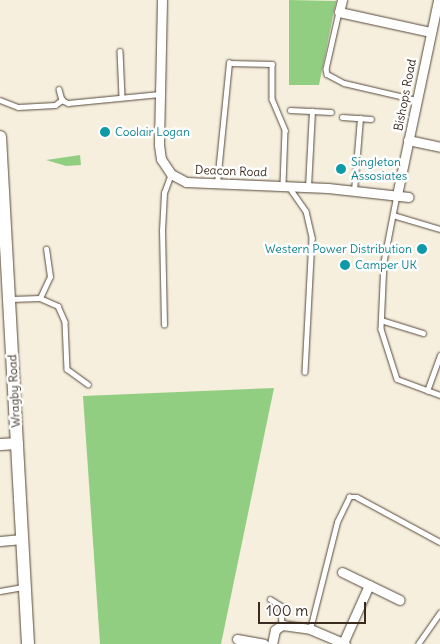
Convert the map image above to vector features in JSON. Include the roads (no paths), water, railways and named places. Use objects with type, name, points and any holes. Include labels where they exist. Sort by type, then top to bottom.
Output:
[{"type":"main road","name":"Wragby Road","points":[[0,137],[10,299],[5,329],[17,443],[28,644]]},
{"type":"main road","points":[[0,444],[17,443]]},
{"type":"street","points":[[162,0],[161,159],[170,174]]},
{"type":"street","points":[[342,0],[339,12],[430,32]]},
{"type":"street","name":"Bishops Road","points":[[397,195],[438,0]]},
{"type":"street","points":[[408,140],[440,147]]},
{"type":"street","name":"Deacon Road","points":[[170,174],[186,182],[286,185],[408,197]]},
{"type":"street","points":[[0,541],[22,539]]},
{"type":"street","points":[[342,572],[400,600]]},
{"type":"street","points":[[272,644],[275,630],[282,625],[310,629],[344,644],[369,585]]},
{"type":"street","points":[[237,639],[264,644]]},
{"type":"lane","points":[[339,12],[326,69],[327,74],[344,83],[416,100]]},
{"type":"lane","points":[[120,51],[122,97]]},
{"type":"lane","points":[[218,183],[228,63],[272,64],[272,99],[285,130],[286,185],[306,211],[312,238],[306,372]]},
{"type":"lane","points":[[59,89],[62,100],[68,103],[160,94]]},
{"type":"lane","points":[[0,100],[18,107],[55,105],[62,100]]},
{"type":"lane","points":[[290,110],[331,112]]},
{"type":"lane","points":[[308,187],[312,111]]},
{"type":"lane","points":[[342,117],[371,119]]},
{"type":"lane","points":[[354,191],[360,118]]},
{"type":"lane","points":[[164,325],[162,231],[164,193],[170,174]]},
{"type":"lane","points":[[397,195],[384,262],[381,320],[393,374],[404,383],[440,395]]},
{"type":"lane","points":[[393,215],[440,229]]},
{"type":"lane","points":[[40,298],[46,291],[50,277],[46,249]]},
{"type":"lane","points":[[10,299],[40,298],[50,300],[63,312],[67,369],[88,384]]},
{"type":"lane","points":[[381,320],[424,333]]},
{"type":"lane","points":[[428,391],[440,355]]},
{"type":"lane","points":[[310,629],[337,522],[348,497],[357,497],[440,542]]},
{"type":"lane","points":[[0,591],[24,587]]},
{"type":"lane","points":[[270,600],[281,606],[282,625]]},
{"type":"lane","points":[[418,644],[440,613]]},
{"type":"place","name":"Coolair Logan","points":[[105,132]]},
{"type":"place","name":"Singleton Assosiates","points":[[341,169]]},
{"type":"place","name":"Western Power Distribution","points":[[422,249]]},
{"type":"place","name":"Camper UK","points":[[345,265]]}]
